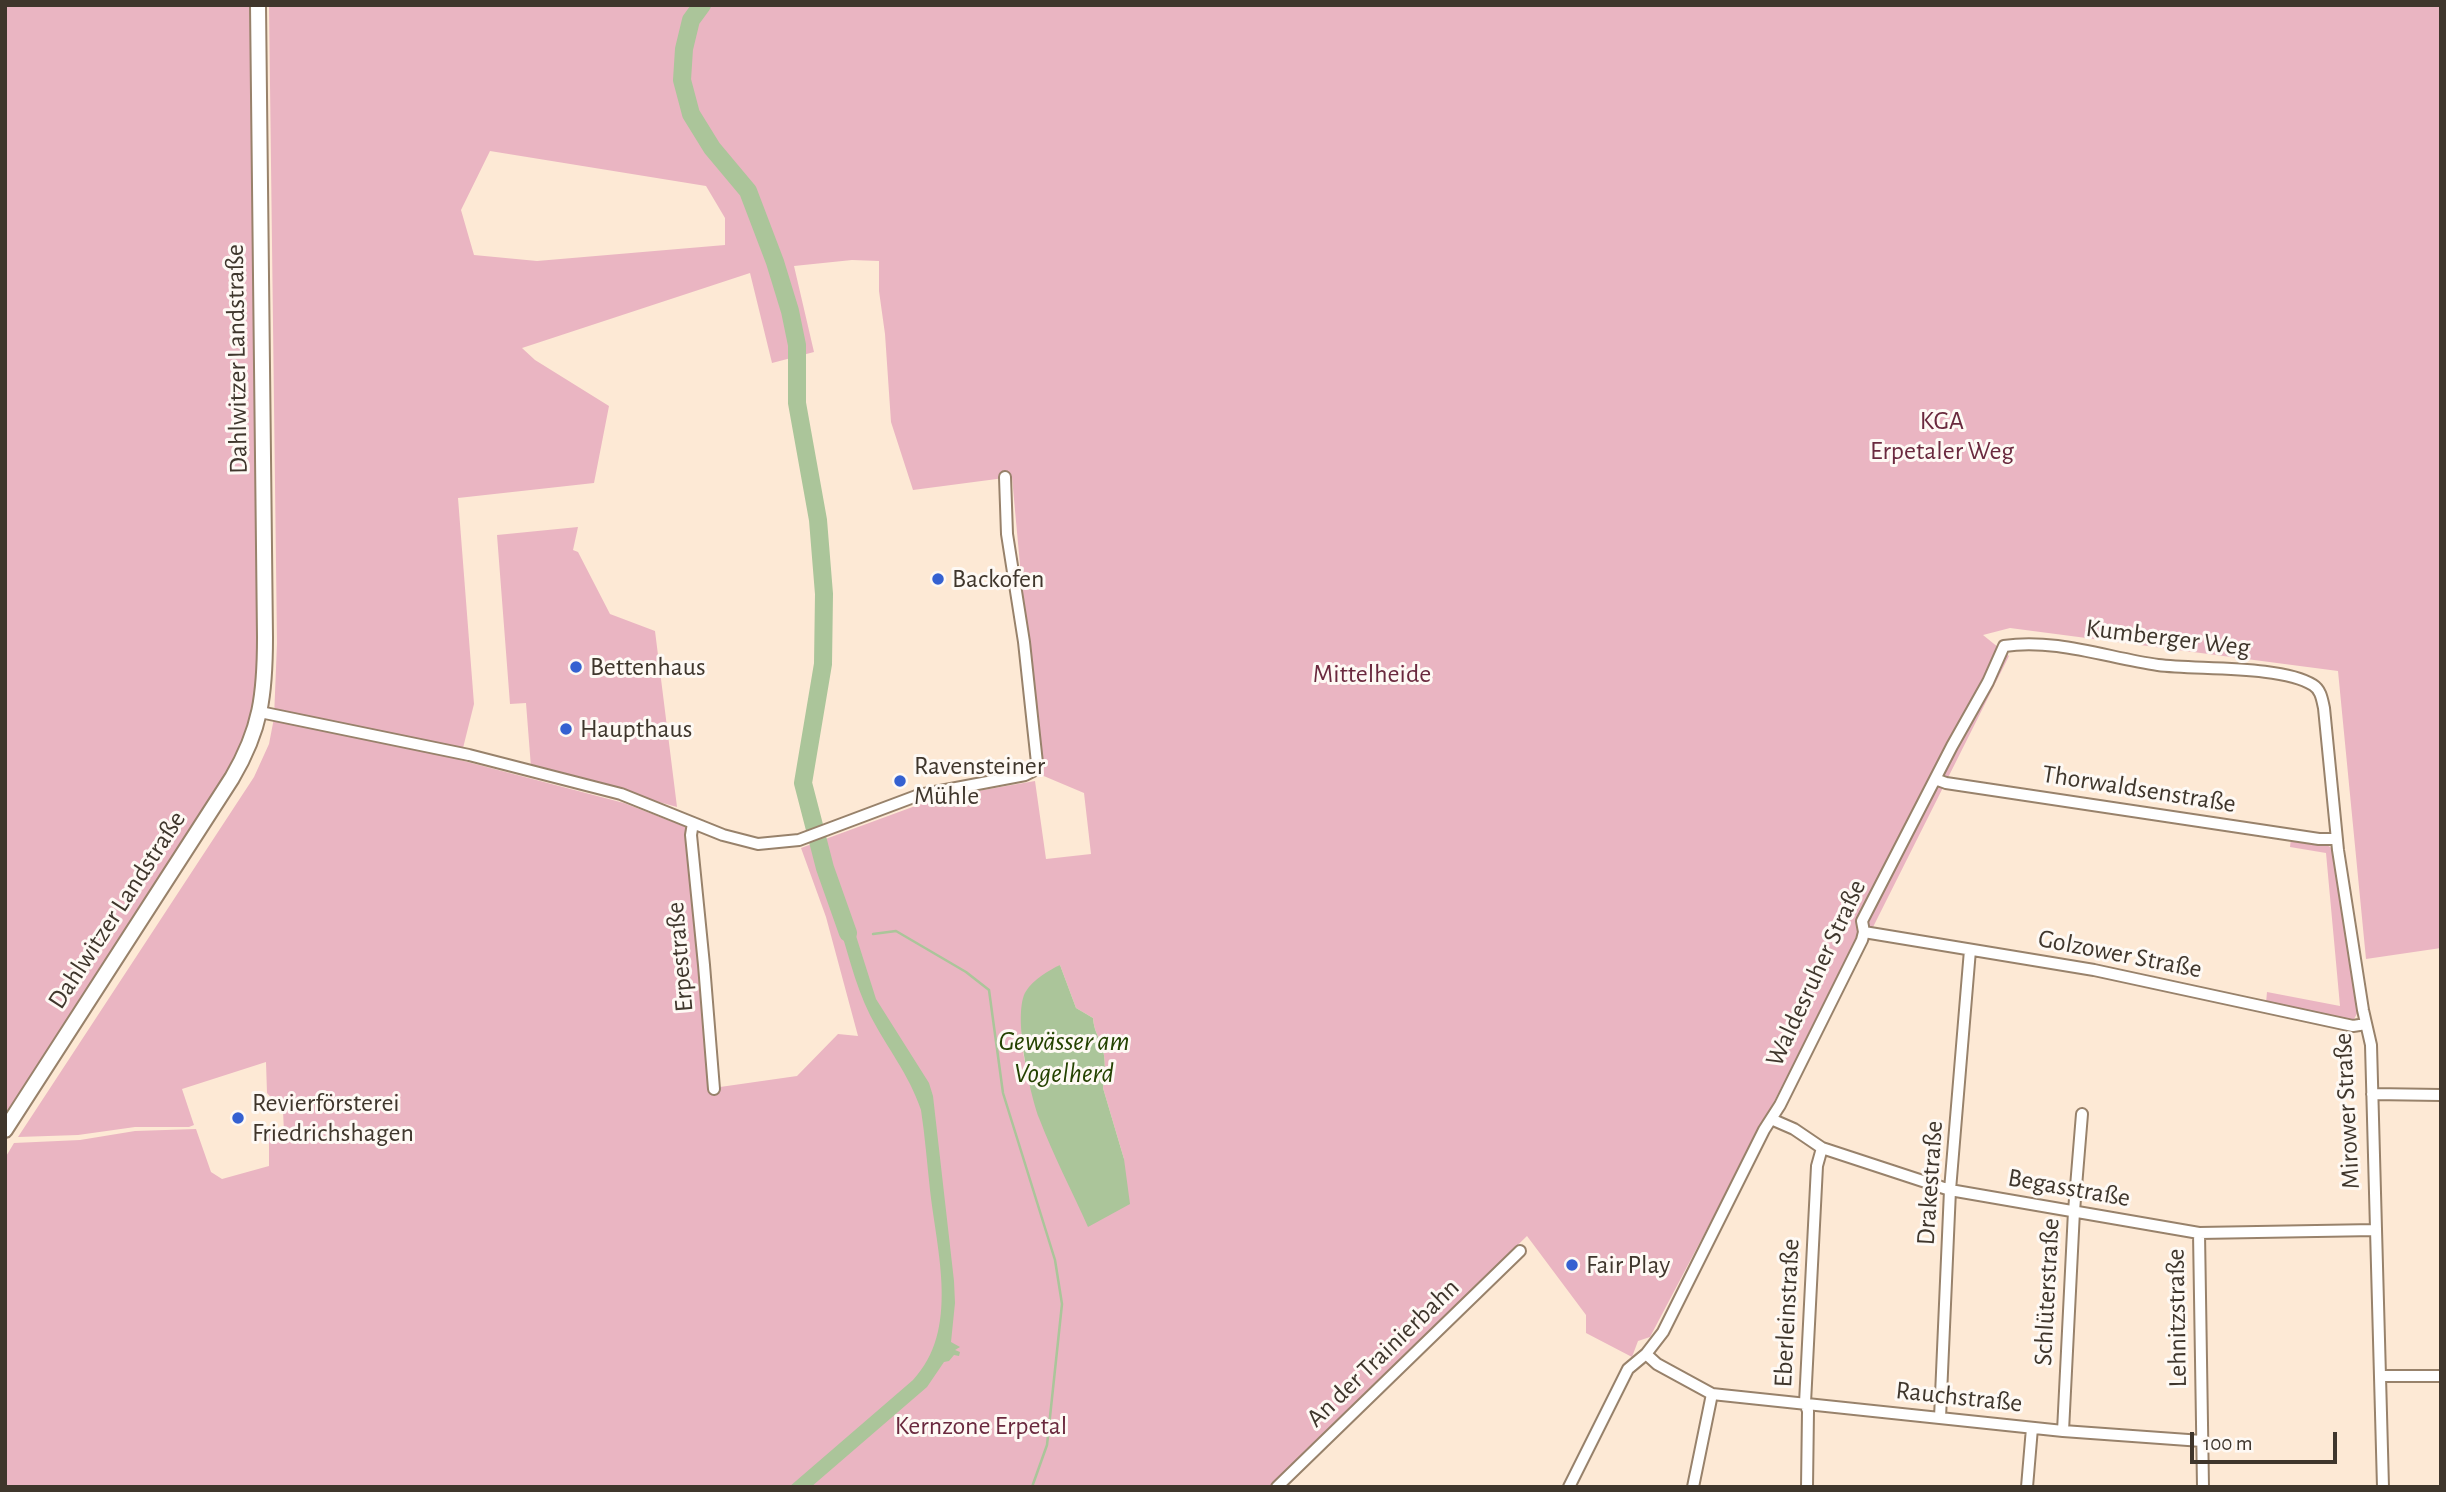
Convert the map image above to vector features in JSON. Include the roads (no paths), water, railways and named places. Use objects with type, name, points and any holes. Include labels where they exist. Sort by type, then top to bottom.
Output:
[{"type":"main road","name":"Dahlwitzer Landstraße","points":[[5,1130],[232,778],[253,738],[260,712],[265,670],[265,637],[258,5]]},
{"type":"street","points":[[260,712],[482,758],[621,794],[746,843],[777,844],[804,839],[919,795],[1033,771],[1037,763],[1024,642],[1007,534],[1005,477]]},
{"type":"street","name":"Kumberger Weg","points":[[2004,646],[2049,645],[2157,665],[2249,671],[2302,681],[2314,685],[2321,693]]},
{"type":"street","name":"Waldesruher Straße","points":[[1569,1487],[1628,1369],[1646,1354],[1663,1332],[1780,1105],[1864,932],[1862,921],[1935,779],[1974,711],[2004,646]]},
{"type":"street","name":"Mirower Straße","points":[[2321,693],[2337,839],[2371,1045],[2383,1487]]},
{"type":"street","name":"Thorwaldsenstraße","points":[[1935,779],[1945,783],[2319,839],[2337,839]]},
{"type":"street","name":"Erpestraße","points":[[693,822],[691,835],[714,1089]]},
{"type":"street","name":"Golzower Straße","points":[[1864,932],[2094,970],[2353,1026],[2366,1024]]},
{"type":"street","name":"Drakestraße","points":[[1940,1419],[1951,1190],[1970,950]]},
{"type":"street","points":[[2372,1094],[2441,1095]]},
{"type":"street","name":"Schlüterstraße","points":[[2063,1431],[2074,1211],[2082,1114]]},
{"type":"street","name":"Begasstraße","points":[[1771,1119],[1794,1129],[1822,1148],[1951,1190],[2199,1233],[2375,1230]]},
{"type":"street","name":"Eberleinstraße","points":[[1807,1484],[1808,1411],[1805,1403],[1817,1166],[1822,1148]]},
{"type":"street","name":"Lehnitzstraße","points":[[2199,1233],[2203,1487]]},
{"type":"street","name":"An der Trainierbahn","points":[[1277,1487],[1520,1251]]},
{"type":"street","name":"Rauchstraße","points":[[1646,1354],[1657,1364],[1712,1394],[2063,1431],[2202,1441]]},
{"type":"street","points":[[2380,1376],[2441,1376]]},
{"type":"street","points":[[1693,1487],[1712,1394]]},
{"type":"street","points":[[2027,1487],[2032,1428]]},
{"type":"water","points":[[843,911],[851,920],[876,999],[929,1083],[933,1096],[954,1281],[951,1342],[960,1347],[955,1350],[960,1352],[959,1356],[954,1355],[944,1362],[927,1387],[811,1487],[789,1487],[913,1380],[928,1360],[941,1314],[940,1264],[921,1110],[859,990],[835,913]]},
{"type":"water","name":"Gewässer am Vogelherd","points":[[1060,965],[1076,1008],[1093,1018],[1102,1046],[1105,1067],[1103,1088],[1124,1159],[1130,1204],[1088,1227],[1039,1118],[1024,1054],[1021,1017],[1026,991],[1042,976]]},
{"type":"waterway","points":[[702,5],[691,20],[684,49],[682,80],[691,114],[712,148],[748,191],[775,262],[797,345],[797,403],[818,520],[824,594],[823,664],[803,783],[825,868],[848,933]]},
{"type":"waterway","points":[[873,934],[896,931],[966,972],[989,990],[1003,1093],[1055,1260],[1062,1304],[1047,1445],[1032,1487]]},
{"type":"place","name":"Backofen","points":[[938,579]]},
{"type":"place","name":"Bettenhaus","points":[[576,667]]},
{"type":"place","name":"Haupthaus","points":[[566,729]]},
{"type":"place","name":"Ravensteiner Mühle","points":[[900,781]]},
{"type":"place","name":"Revierförsterei Friedrichshagen","points":[[238,1118]]},
{"type":"place","name":"Fair Play","points":[[1572,1265]]},
{"type":"park label","name":"KGA Erpetaler Weg","points":[[1942,436]]},
{"type":"park label","name":"Mittelheide","points":[[1372,674]]},
{"type":"park label","name":"Kernzone Erpetal","points":[[981,1426]]}]
